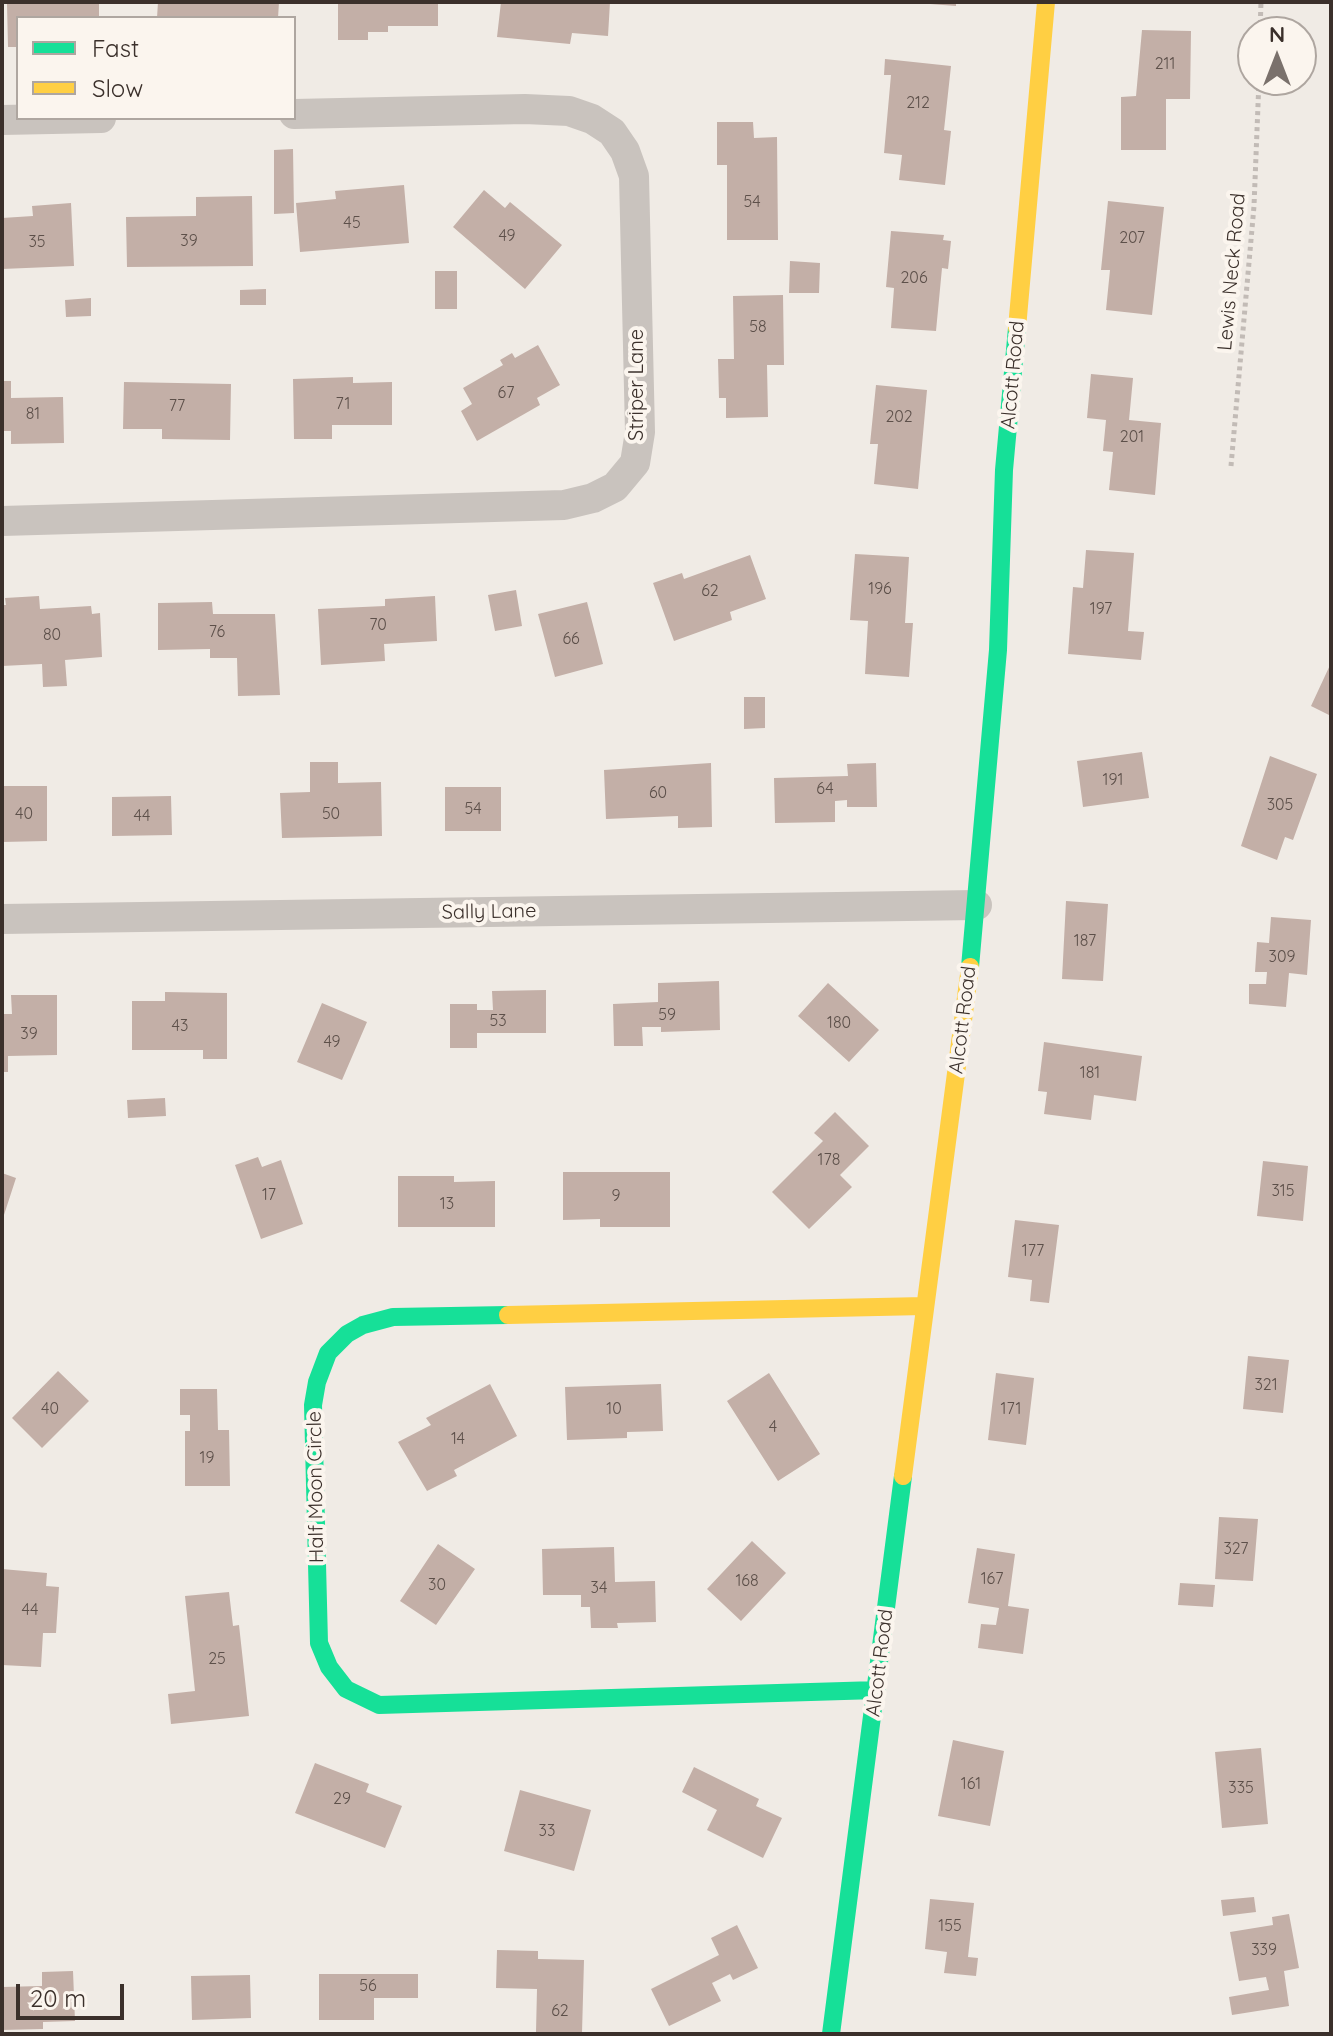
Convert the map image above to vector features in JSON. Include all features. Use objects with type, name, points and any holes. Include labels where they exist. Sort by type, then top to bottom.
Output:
[{"type":"street","name":"Alcott Road","points":[[831,2034],[977,905],[998,650],[1004,470],[1046,2]]},
{"type":"street","name":"Striper Lane","points":[[2,521],[564,505],[593,498],[615,487],[635,463],[640,432],[634,176],[625,151],[612,132],[592,119],[569,111],[525,109],[296,114]]},
{"type":"street","name":"Sally Lane","points":[[2,919],[977,905]]},
{"type":"street","name":"Half Moon Circle","points":[[877,1690],[379,1705],[346,1689],[329,1667],[319,1643],[313,1405],[317,1382],[328,1353],[347,1334],[363,1325],[393,1317],[924,1306]]},
{"type":"path","name":"Lewis Neck Road","points":[[1231,466],[1254,206],[1258,96]]},
{"type":"building","points":[[99,2],[99,16],[16,16],[16,47],[8,47],[7,4]]},
{"type":"building","points":[[158,2],[279,2],[278,16],[157,16]]},
{"type":"building","points":[[338,2],[438,2],[438,26],[388,26],[388,32],[368,32],[368,40],[338,40]]},
{"type":"building","points":[[501,2],[610,2],[608,36],[572,33],[570,44],[497,37]]},
{"type":"building","points":[[956,2],[956,6],[930,4]]},
{"type":"building","points":[[1142,30],[1191,31],[1190,99],[1166,99],[1166,150],[1121,150],[1121,97],[1136,96]]},
{"type":"building","points":[[885,59],[951,66],[944,130],[951,131],[945,185],[899,180],[902,155],[884,153],[891,75],[884,75]]},
{"type":"building","points":[[717,122],[753,122],[754,138],[777,137],[778,240],[727,240],[727,165],[717,165]]},
{"type":"building","points":[[293,149],[294,213],[274,214],[274,150]]},
{"type":"building","points":[[404,185],[409,243],[300,252],[296,203],[336,199],[335,191]]},
{"type":"building","points":[[484,190],[505,208],[510,202],[562,245],[525,289],[453,227]]},
{"type":"building","points":[[252,196],[253,266],[127,267],[126,217],[196,216],[196,197]]},
{"type":"building","points":[[1108,201],[1164,207],[1152,315],[1106,310],[1110,270],[1101,270]]},
{"type":"building","points":[[71,203],[74,266],[2,269],[2,218],[33,216],[32,206]]},
{"type":"building","points":[[891,231],[944,235],[943,240],[951,241],[948,269],[942,268],[936,331],[891,328],[894,288],[886,287]]},
{"type":"building","points":[[790,261],[820,263],[819,293],[789,293]]},
{"type":"building","points":[[435,271],[457,271],[457,309],[435,309]]},
{"type":"building","points":[[266,289],[266,305],[240,305],[240,290]]},
{"type":"building","points":[[783,295],[784,365],[767,365],[768,417],[726,418],[726,398],[719,398],[718,359],[734,359],[733,296]]},
{"type":"building","points":[[91,298],[91,316],[66,317],[65,300]]},
{"type":"building","points":[[538,345],[560,385],[537,398],[540,405],[477,441],[461,411],[472,404],[463,388],[503,365],[500,360],[512,353],[515,358]]},
{"type":"building","points":[[1091,374],[1133,378],[1129,420],[1161,423],[1155,495],[1109,490],[1113,452],[1103,451],[1106,420],[1087,418]]},
{"type":"building","points":[[353,377],[353,383],[392,382],[392,425],[332,425],[332,439],[294,439],[293,379]]},
{"type":"building","points":[[2,381],[11,381],[11,398],[63,397],[64,443],[11,444],[11,431],[2,431]]},
{"type":"building","points":[[124,382],[231,384],[230,440],[162,439],[162,429],[123,429]]},
{"type":"building","points":[[876,385],[927,390],[918,489],[874,484],[878,444],[870,444]]},
{"type":"building","points":[[1086,550],[1134,553],[1128,631],[1144,632],[1141,660],[1068,654],[1073,587],[1083,588]]},
{"type":"building","points":[[855,554],[909,557],[905,623],[913,623],[909,677],[865,674],[868,621],[850,620]]},
{"type":"building","points":[[750,555],[766,599],[730,612],[732,620],[674,641],[653,583],[682,573],[684,579]]},
{"type":"building","points":[[516,590],[522,626],[495,631],[488,595]]},
{"type":"building","points":[[39,596],[40,609],[91,606],[92,614],[100,613],[102,657],[65,660],[67,686],[43,687],[42,664],[2,666],[2,605],[6,605],[5,598]]},
{"type":"building","points":[[435,596],[437,641],[384,644],[385,661],[321,665],[318,609],[385,606],[385,599]]},
{"type":"building","points":[[212,602],[213,614],[275,614],[280,695],[238,696],[237,658],[210,658],[210,649],[158,650],[158,603]]},
{"type":"building","points":[[587,602],[603,664],[555,677],[538,614]]},
{"type":"building","points":[[1331,663],[1331,716],[1311,706]]},
{"type":"building","points":[[744,697],[765,697],[765,728],[744,729]]},
{"type":"building","points":[[1142,752],[1149,798],[1083,807],[1077,761]]},
{"type":"building","points":[[1270,756],[1317,774],[1293,840],[1285,837],[1277,860],[1241,846]]},
{"type":"building","points":[[310,762],[338,762],[338,783],[381,782],[382,836],[282,838],[280,793],[310,792]]},
{"type":"building","points":[[711,763],[712,827],[678,828],[678,816],[606,819],[604,770]]},
{"type":"building","points":[[876,763],[877,807],[847,807],[847,800],[835,801],[835,822],[775,823],[774,778],[848,776],[847,764]]},
{"type":"building","points":[[2,786],[47,786],[47,841],[2,842]]},
{"type":"building","points":[[445,787],[501,787],[501,831],[445,831]]},
{"type":"building","points":[[171,796],[172,835],[112,836],[112,797]]},
{"type":"building","points":[[1066,901],[1108,904],[1103,981],[1062,979]]},
{"type":"building","points":[[1271,917],[1311,920],[1307,975],[1289,973],[1286,1007],[1249,1004],[1249,984],[1266,984],[1267,972],[1255,972],[1257,942],[1269,943]]},
{"type":"building","points":[[719,981],[720,1030],[661,1032],[661,1027],[642,1027],[643,1046],[614,1046],[613,1004],[658,1002],[658,983]]},
{"type":"building","points":[[828,983],[879,1030],[849,1062],[798,1016]]},
{"type":"building","points":[[546,990],[546,1033],[477,1033],[477,1048],[450,1048],[450,1004],[477,1004],[477,1010],[493,1010],[492,991]]},
{"type":"building","points":[[165,992],[227,993],[227,1059],[203,1059],[203,1050],[132,1050],[132,1001],[165,1001]]},
{"type":"building","points":[[11,995],[57,995],[57,1055],[8,1056],[8,1072],[2,1072],[2,1014],[12,1014]]},
{"type":"building","points":[[322,1003],[367,1022],[342,1080],[297,1062]]},
{"type":"building","points":[[1044,1042],[1142,1056],[1136,1101],[1094,1095],[1091,1120],[1044,1114],[1047,1092],[1038,1091]]},
{"type":"building","points":[[165,1098],[166,1116],[128,1118],[127,1100]]},
{"type":"building","points":[[835,1112],[869,1146],[840,1175],[852,1187],[809,1229],[772,1192],[823,1141],[814,1133]]},
{"type":"building","points":[[258,1157],[262,1167],[281,1160],[303,1224],[261,1239],[235,1165]]},
{"type":"building","points":[[1263,1161],[1308,1166],[1303,1221],[1257,1216]]},
{"type":"building","points":[[563,1172],[670,1172],[670,1227],[600,1227],[600,1219],[563,1220]]},
{"type":"building","points":[[2,1173],[16,1178],[3,1218],[2,1218]]},
{"type":"building","points":[[398,1176],[454,1176],[454,1182],[495,1181],[495,1227],[398,1227]]},
{"type":"building","points":[[1015,1220],[1059,1225],[1049,1303],[1030,1301],[1032,1280],[1008,1277]]},
{"type":"building","points":[[1248,1356],[1289,1360],[1283,1413],[1243,1409]]},
{"type":"building","points":[[58,1371],[89,1401],[42,1448],[12,1418]]},
{"type":"building","points":[[769,1373],[820,1454],[778,1481],[727,1401]]},
{"type":"building","points":[[996,1373],[1034,1378],[1026,1445],[988,1440]]},
{"type":"building","points":[[490,1384],[517,1436],[454,1470],[457,1476],[427,1491],[398,1442],[431,1425],[426,1418]]},
{"type":"building","points":[[661,1384],[663,1431],[627,1432],[627,1438],[567,1440],[565,1387]]},
{"type":"building","points":[[180,1389],[217,1389],[218,1430],[229,1430],[230,1486],[185,1486],[185,1431],[190,1431],[190,1415],[180,1415]]},
{"type":"building","points":[[1219,1517],[1258,1519],[1253,1581],[1215,1579]]},
{"type":"building","points":[[752,1541],[786,1573],[741,1621],[707,1589]]},
{"type":"building","points":[[438,1544],[475,1569],[436,1625],[400,1601]]},
{"type":"building","points":[[614,1547],[615,1582],[655,1581],[656,1622],[617,1623],[618,1628],[591,1628],[590,1607],[581,1607],[581,1595],[543,1595],[542,1549]]},
{"type":"building","points":[[977,1548],[1015,1554],[1008,1606],[1029,1609],[1023,1654],[978,1648],[981,1624],[996,1625],[999,1608],[968,1603]]},
{"type":"building","points":[[2,1569],[47,1573],[46,1586],[59,1587],[56,1633],[43,1633],[41,1667],[2,1665]]},
{"type":"building","points":[[1180,1583],[1215,1585],[1213,1607],[1178,1605]]},
{"type":"building","points":[[229,1592],[233,1626],[239,1625],[249,1716],[171,1724],[168,1694],[195,1691],[185,1596]]},
{"type":"building","points":[[953,1740],[1004,1751],[990,1826],[938,1816]]},
{"type":"building","points":[[1261,1748],[1268,1824],[1222,1828],[1215,1752]]},
{"type":"building","points":[[315,1763],[369,1784],[366,1792],[402,1806],[385,1848],[295,1813]]},
{"type":"building","points":[[694,1767],[759,1799],[756,1806],[782,1818],[763,1858],[707,1830],[717,1810],[682,1792]]},
{"type":"building","points":[[520,1790],[591,1810],[574,1871],[504,1851]]},
{"type":"building","points":[[1254,1897],[1256,1912],[1223,1916],[1221,1900]]},
{"type":"building","points":[[930,1899],[974,1903],[968,1957],[978,1958],[976,1976],[944,1973],[947,1952],[925,1949]]},
{"type":"building","points":[[1289,1914],[1299,1968],[1284,1971],[1289,2006],[1232,2015],[1229,1997],[1269,1990],[1266,1977],[1239,1981],[1230,1932],[1273,1925],[1272,1917]]},
{"type":"building","points":[[737,1925],[758,1968],[733,1980],[730,1974],[712,1983],[721,2001],[669,2026],[651,1989],[719,1955],[711,1938]]},
{"type":"building","points":[[497,1950],[538,1951],[538,1959],[584,1960],[582,2033],[536,2032],[537,1989],[496,1988]]},
{"type":"building","points":[[73,1971],[75,2021],[43,2022],[43,2029],[2,2030],[2,1987],[42,1986],[42,1972]]},
{"type":"building","points":[[319,1974],[418,1974],[418,1998],[374,1998],[374,2020],[319,2020]]},
{"type":"building","points":[[250,1975],[251,2018],[192,2020],[191,1976]]},
{"type":"traffic: fast","points":[[970,967],[998,650],[1004,470],[1017,328]]},
{"type":"traffic: fast","points":[[508,1315],[393,1317],[363,1325],[347,1334],[328,1353],[317,1382],[313,1405],[319,1643],[329,1667],[346,1689],[379,1705],[877,1690]]},
{"type":"traffic: fast","points":[[831,2034],[903,1476]]},
{"type":"traffic: slow","points":[[1017,328],[1046,2]]},
{"type":"traffic: slow","points":[[903,1476],[970,967]]},
{"type":"traffic: slow","points":[[508,1315],[924,1306]]}]
